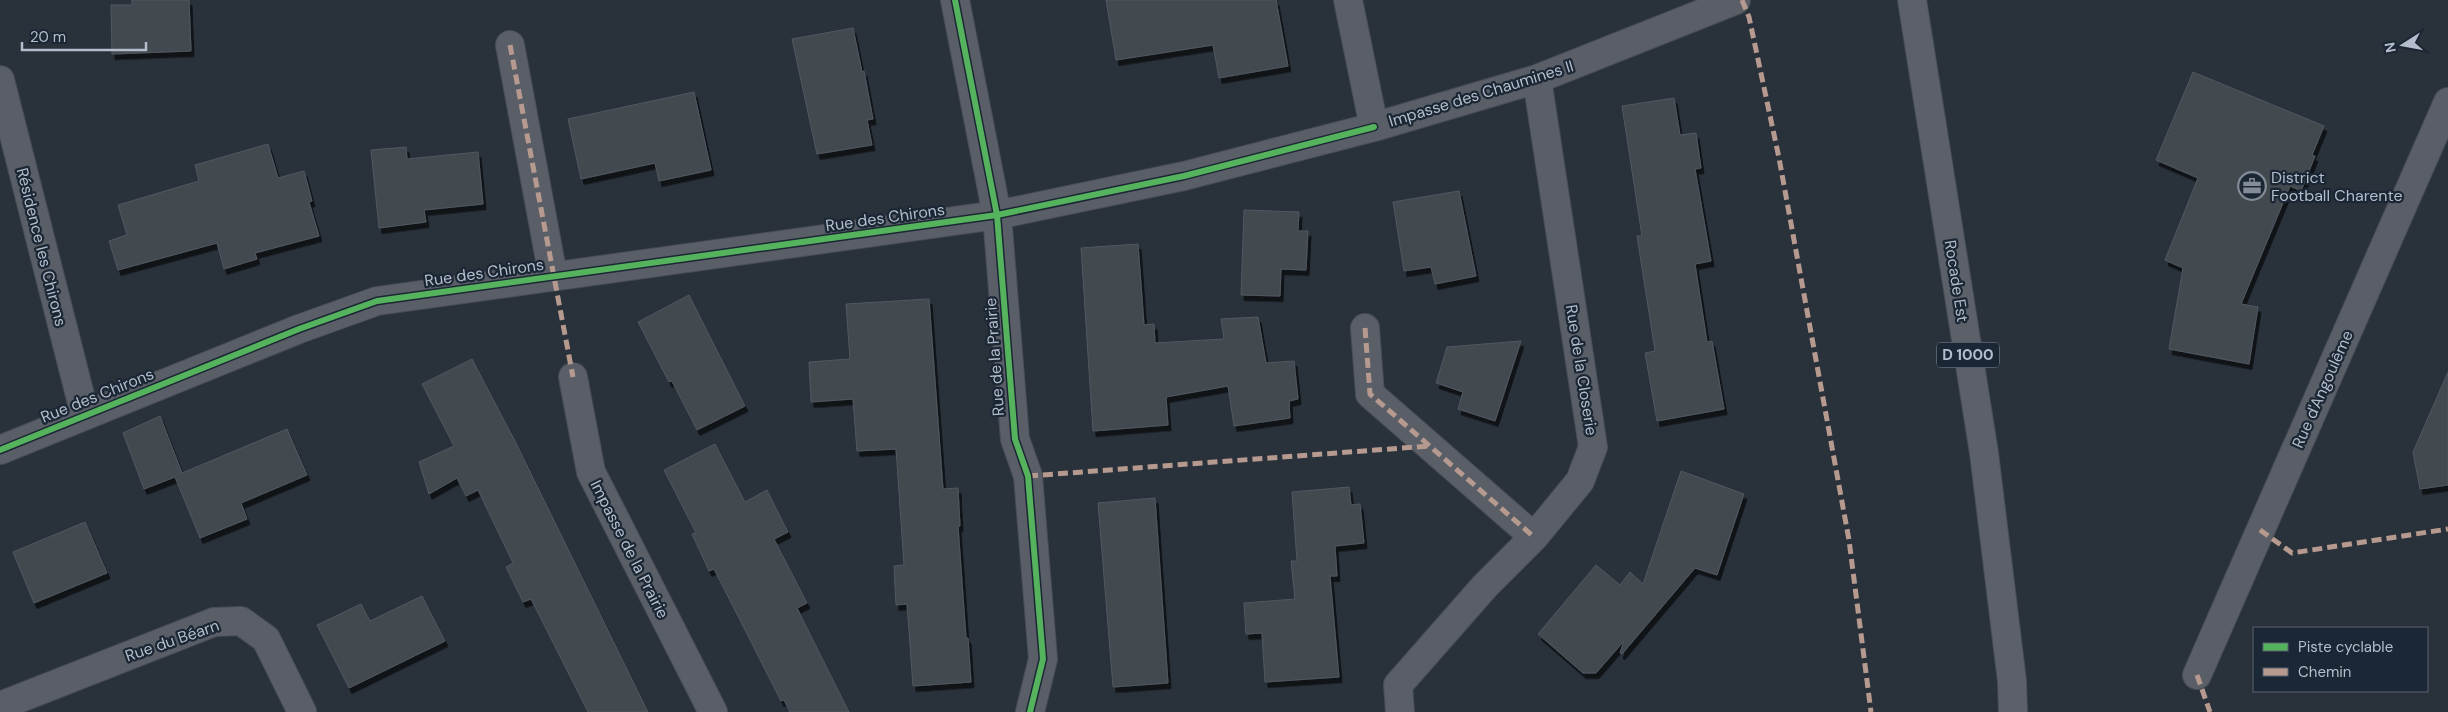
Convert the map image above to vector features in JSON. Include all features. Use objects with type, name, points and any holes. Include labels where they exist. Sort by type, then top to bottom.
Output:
[{"type":"main road","name":"Rocade Est","points":[[1912,0],[1984,453],[2012,681],[2013,712]]},
{"type":"street","name":"Rue de la Prairie","points":[[955,0],[997,215],[1015,439],[1028,476],[1043,659],[1030,712]]},
{"type":"street","name":"Impasse des Chaumines II","points":[[1348,0],[1374,127],[1537,79],[1736,0]]},
{"type":"street","points":[[510,45],[553,276]]},
{"type":"street","name":"Rue de la Closerie","points":[[1400,712],[1398,685],[1485,586],[1534,537],[1580,481],[1593,447],[1537,79]]},
{"type":"street","name":"Résidence les Chirons","points":[[0,80],[85,415]]},
{"type":"street","name":"Rue d'Angoulême","points":[[2197,676],[2448,102]]},
{"type":"street","name":"Rue des Chirons","points":[[0,450],[299,329],[377,301],[997,215],[1184,176],[1374,127]]},
{"type":"street","points":[[1365,328],[1370,394],[1534,537]]},
{"type":"street","name":"Impasse de la Prairie","points":[[573,377],[591,472],[713,712]]},
{"type":"street","name":"Rue du Béarn","points":[[0,706],[214,622],[241,621],[266,639],[302,712]]},
{"type":"building","points":[[132,0],[189,0],[191,51],[112,54],[111,5],[132,5]]},
{"type":"building","points":[[1106,0],[1276,0],[1288,66],[1219,78],[1213,45],[1116,60]]},
{"type":"building","points":[[853,28],[862,72],[864,71],[873,119],[867,120],[872,145],[817,154],[792,39]]},
{"type":"building","points":[[2193,72],[2324,126],[2312,155],[2315,156],[2301,191],[2290,186],[2241,304],[2258,307],[2249,364],[2169,349],[2183,268],[2165,260],[2198,178],[2156,160]]},
{"type":"building","points":[[694,92],[711,170],[659,181],[655,163],[581,179],[568,119]]},
{"type":"building","points":[[1674,98],[1680,135],[1696,133],[1701,168],[1695,169],[1711,261],[1695,264],[1707,342],[1712,341],[1724,409],[1657,421],[1645,353],[1655,351],[1637,236],[1642,236],[1622,106]]},
{"type":"building","points":[[268,144],[278,178],[304,171],[312,201],[309,202],[319,236],[255,253],[257,259],[224,269],[217,243],[118,270],[109,241],[127,235],[118,205],[199,181],[195,165]]},
{"type":"building","points":[[406,147],[407,159],[478,152],[483,204],[424,210],[426,222],[379,228],[371,150]]},
{"type":"building","points":[[1459,191],[1476,276],[1435,284],[1431,267],[1404,271],[1393,202]]},
{"type":"building","points":[[1244,210],[1299,212],[1298,231],[1308,231],[1306,270],[1281,269],[1280,296],[1241,295]]},
{"type":"building","points":[[1138,244],[1144,325],[1154,324],[1155,343],[1224,339],[1221,319],[1258,317],[1266,363],[1294,361],[1298,399],[1289,401],[1290,418],[1234,426],[1228,386],[1166,397],[1168,425],[1093,431],[1081,248]]},
{"type":"building","points":[[689,295],[745,406],[697,430],[672,381],[669,382],[638,322]]},
{"type":"building","points":[[929,299],[943,489],[958,488],[960,526],[958,526],[971,682],[913,686],[907,604],[896,605],[894,566],[904,565],[896,449],[857,451],[853,399],[811,402],[809,362],[850,359],[846,304]]},
{"type":"building","points":[[1521,341],[1495,421],[1458,409],[1463,392],[1436,383],[1447,347]]},
{"type":"building","points":[[472,359],[516,443],[648,712],[588,712],[531,599],[523,602],[506,567],[513,563],[478,490],[466,496],[457,478],[429,494],[419,462],[454,446],[422,384]]},
{"type":"building","points":[[2448,372],[2448,485],[2420,489],[2413,452]]},
{"type":"building","points":[[160,416],[182,473],[287,429],[307,475],[241,503],[247,519],[200,538],[175,477],[144,489],[123,433]]},
{"type":"building","points":[[715,444],[745,502],[767,490],[788,532],[774,539],[807,603],[797,608],[849,712],[790,712],[784,700],[781,701],[714,569],[709,571],[692,534],[696,533],[664,470]]},
{"type":"building","points":[[1681,471],[1744,494],[1717,575],[1695,568],[1622,654],[1620,653],[1624,641],[1596,673],[1583,673],[1538,634],[1596,565],[1620,585],[1630,572],[1643,584]]},
{"type":"building","points":[[1349,487],[1351,505],[1360,504],[1364,543],[1335,546],[1337,576],[1330,576],[1339,677],[1265,682],[1262,633],[1246,634],[1244,603],[1295,599],[1291,561],[1297,561],[1292,492]]},
{"type":"building","points":[[1155,498],[1168,683],[1113,687],[1098,503]]},
{"type":"building","points":[[85,522],[107,573],[34,603],[13,552]]},
{"type":"building","points":[[422,596],[445,641],[349,688],[317,625],[361,604],[370,621]]},
{"type":"marked path","points":[[1742,0],[1749,17],[1779,158],[1849,540],[1871,712]]},
{"type":"marked path","points":[[510,45],[573,377]]},
{"type":"marked path","points":[[1365,328],[1370,394],[1534,537]]},
{"type":"marked path","points":[[1028,476],[1430,446]]},
{"type":"marked path","points":[[2260,530],[2292,553],[2448,529]]},
{"type":"marked path","points":[[2197,675],[2210,712]]},
{"type":"cycle path","points":[[955,0],[997,215],[1015,439],[1028,476],[1043,659],[1030,712]]},
{"type":"cycle path","points":[[0,450],[299,329],[377,301],[997,215],[1184,176],[1374,127]]},
{"type":"place","name":"District Football Charente","points":[[2252,186]]}]
